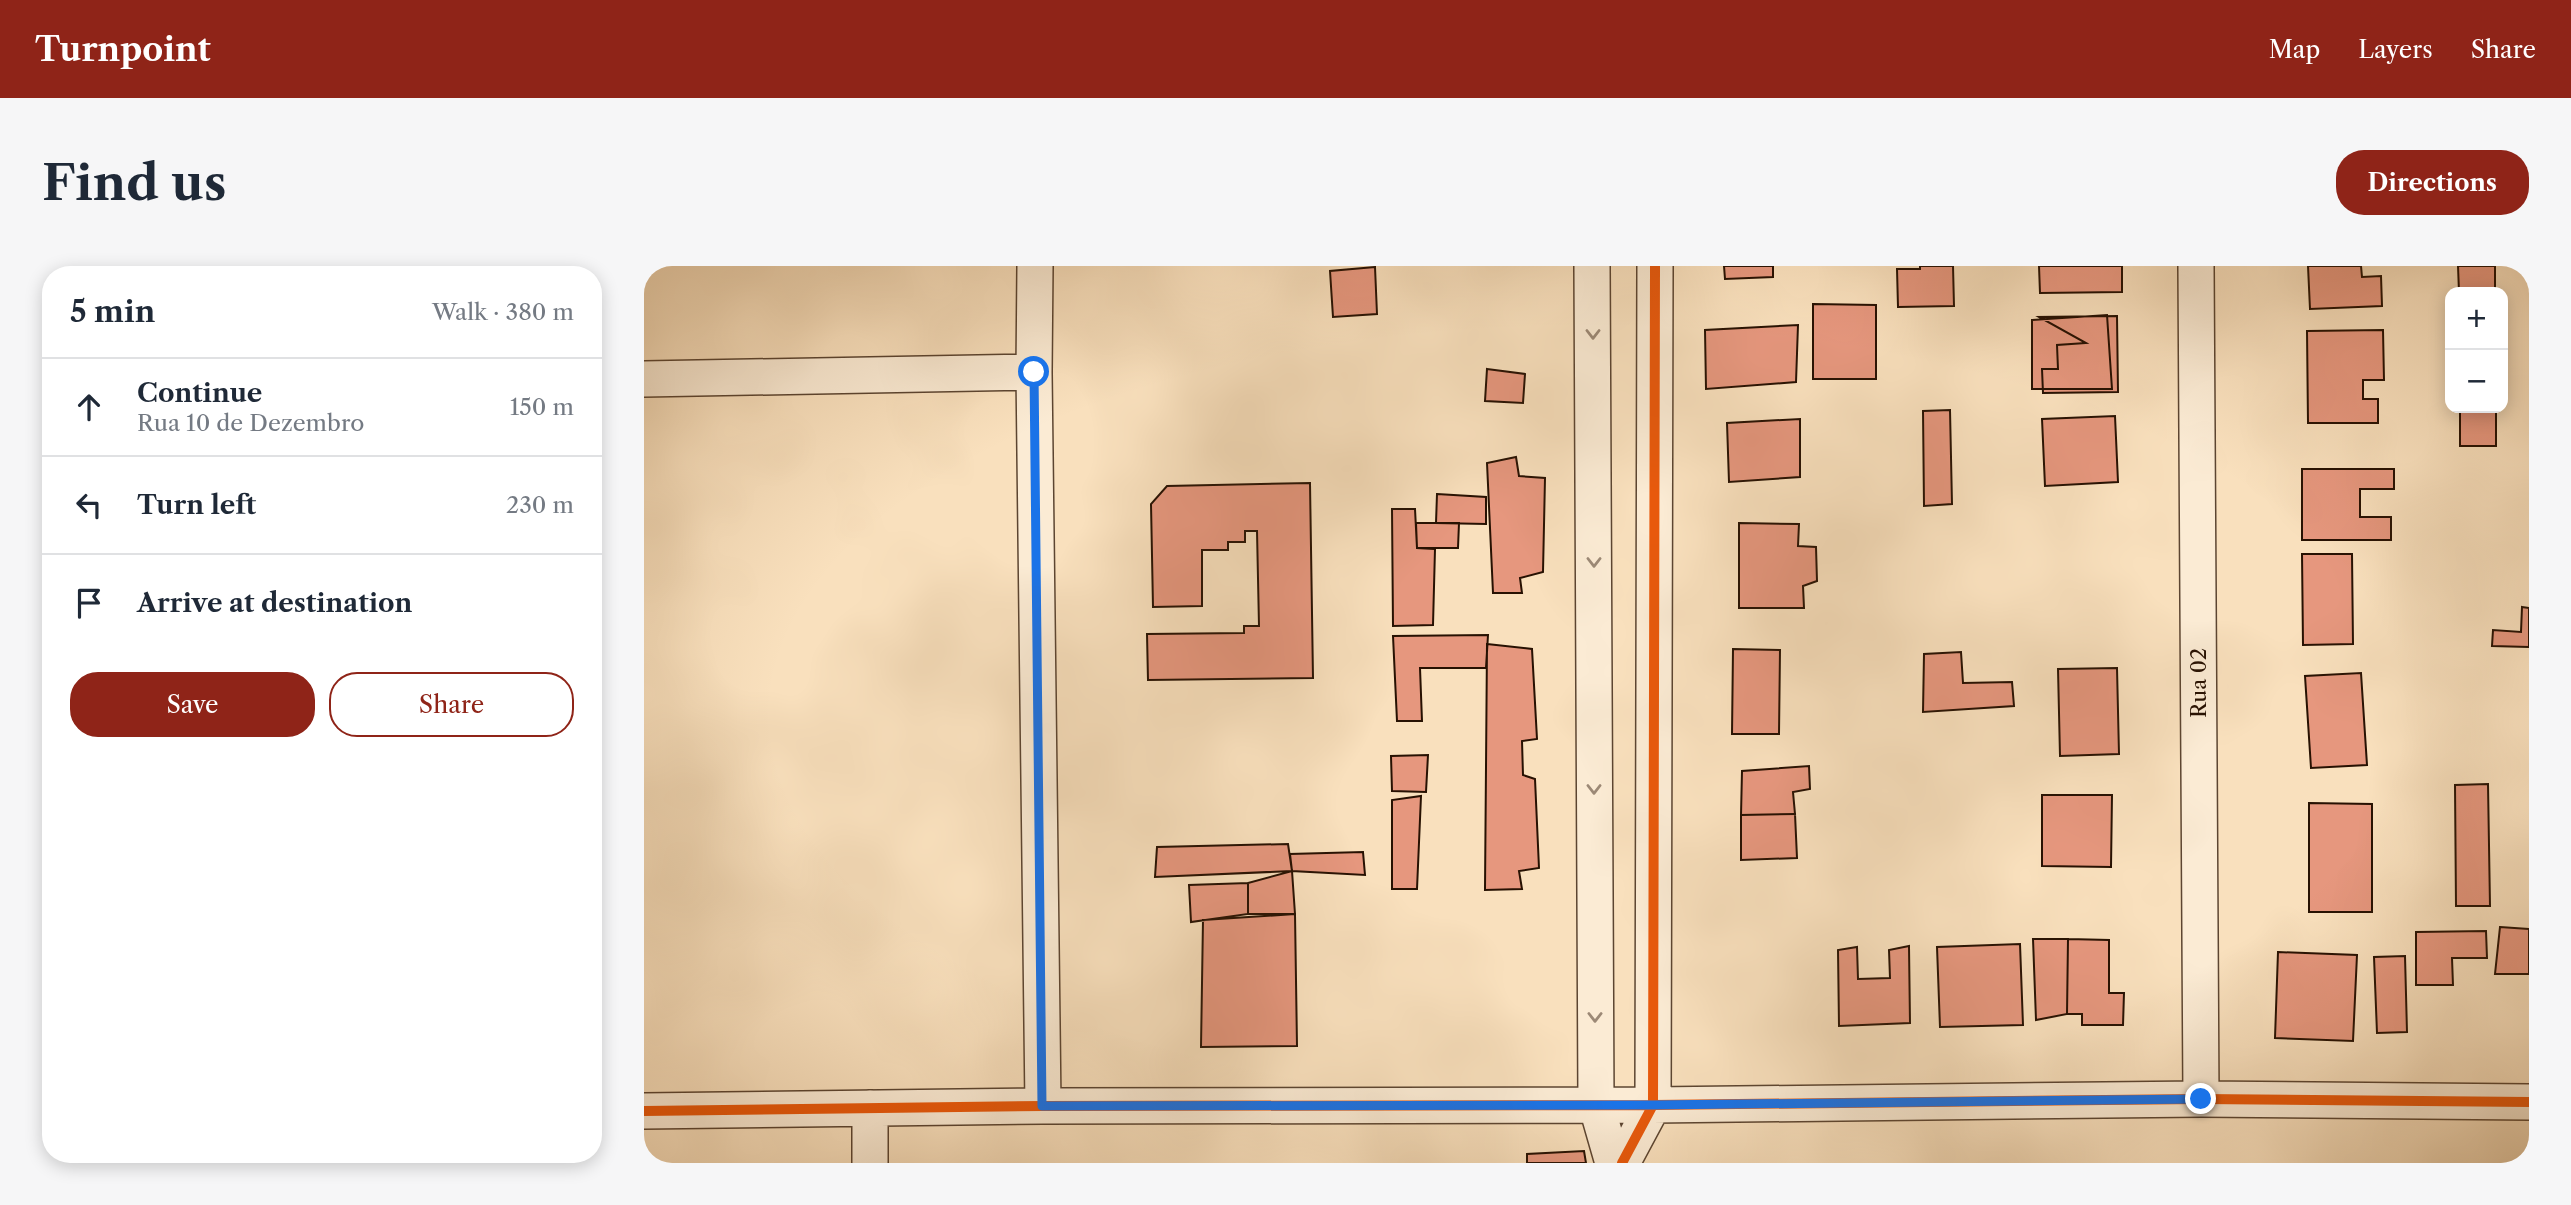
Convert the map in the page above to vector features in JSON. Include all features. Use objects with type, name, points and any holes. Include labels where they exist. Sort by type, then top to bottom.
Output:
[{"type":"street","points":[[1035,266],[1042,1106]]},
{"type":"street","points":[[1592,266],[1596,1104],[1613,1163]]},
{"type":"street","points":[[1622,1163],[1653,1105],[1655,266]]},
{"type":"street","name":"Rua 02","points":[[2196,266],[2201,1099]]},
{"type":"street","points":[[644,379],[1034,372]]},
{"type":"street","points":[[644,1111],[2201,1099],[2529,1102]]},
{"type":"street","points":[[870,1108],[870,1163]]},
{"type":"building","points":[[1724,266],[1773,266],[1773,277],[1725,279]]},
{"type":"building","points":[[1920,266],[1953,266],[1954,306],[1898,307],[1897,269],[1920,269]]},
{"type":"building","points":[[2039,266],[2122,266],[2122,292],[2040,293]]},
{"type":"building","points":[[2308,266],[2361,266],[2362,277],[2381,276],[2382,306],[2310,309]]},
{"type":"building","points":[[2458,266],[2495,266],[2495,287],[2459,287]]},
{"type":"building","points":[[1375,267],[1377,314],[1333,317],[1330,271]]},
{"type":"building","points":[[1813,304],[1876,305],[1876,379],[1813,379]]},
{"type":"building","points":[[2107,315],[2112,389],[2032,389],[2032,320]]},
{"type":"building","points":[[2117,316],[2118,392],[2043,393],[2042,369],[2058,369],[2057,345],[2086,343],[2039,317]]},
{"type":"building","points":[[1798,325],[1796,382],[1706,389],[1705,330]]},
{"type":"building","points":[[2383,330],[2384,380],[2363,380],[2363,399],[2378,399],[2378,423],[2308,423],[2307,331]]},
{"type":"building","points":[[1487,369],[1525,374],[1523,403],[1485,401]]},
{"type":"building","points":[[1950,410],[1952,504],[1924,506],[1923,411]]},
{"type":"building","points":[[2460,413],[2496,413],[2496,446],[2460,446]]},
{"type":"building","points":[[2115,416],[2118,482],[2045,486],[2042,419]]},
{"type":"building","points":[[1800,419],[1800,477],[1729,482],[1727,423]]},
{"type":"building","points":[[1516,457],[1519,476],[1545,478],[1543,572],[1520,578],[1522,593],[1493,593],[1487,463]]},
{"type":"building","points":[[2302,469],[2394,469],[2394,489],[2360,489],[2360,517],[2391,517],[2391,540],[2302,540]]},
{"type":"building","points":[[1310,483],[1313,678],[1148,680],[1147,634],[1244,633],[1244,626],[1259,626],[1257,531],[1245,531],[1245,542],[1228,542],[1228,550],[1202,550],[1202,606],[1153,607],[1151,504],[1167,486]]},
{"type":"building","points":[[1437,494],[1486,497],[1486,524],[1436,523]]},
{"type":"building","points":[[1392,509],[1415,509],[1417,548],[1435,549],[1433,625],[1393,626]]},
{"type":"building","points":[[1416,523],[1459,523],[1458,548],[1417,548]]},
{"type":"building","points":[[1739,523],[1799,524],[1798,546],[1816,547],[1817,581],[1803,586],[1804,608],[1739,608]]},
{"type":"building","points":[[2302,554],[2352,554],[2353,644],[2303,645]]},
{"type":"building","points":[[2522,607],[2529,608],[2529,647],[2492,646],[2493,630],[2521,632]]},
{"type":"building","points":[[1488,635],[1486,668],[1420,668],[1422,721],[1397,721],[1393,636]]},
{"type":"building","points":[[1487,644],[1532,649],[1537,739],[1522,741],[1523,775],[1535,779],[1539,868],[1519,871],[1522,889],[1485,890]]},
{"type":"building","points":[[1733,649],[1780,650],[1779,734],[1732,734]]},
{"type":"building","points":[[1961,652],[1963,683],[2012,682],[2014,706],[1923,712],[1924,654]]},
{"type":"building","points":[[2117,668],[2119,754],[2060,756],[2058,669]]},
{"type":"building","points":[[2361,673],[2367,765],[2311,768],[2305,676]]},
{"type":"building","points":[[1428,755],[1426,792],[1392,791],[1391,756]]},
{"type":"building","points":[[1809,766],[1810,789],[1793,792],[1795,814],[1741,815],[1742,771]]},
{"type":"building","points":[[2488,784],[2490,906],[2456,906],[2455,785]]},
{"type":"building","points":[[2042,795],[2112,795],[2111,867],[2042,866]]},
{"type":"building","points":[[1421,796],[1417,889],[1392,889],[1392,800]]},
{"type":"building","points":[[2309,803],[2372,804],[2372,912],[2309,912]]},
{"type":"building","points":[[1795,814],[1797,858],[1741,860],[1741,815]]},
{"type":"building","points":[[1288,844],[1292,871],[1155,877],[1157,847]]},
{"type":"building","points":[[1363,852],[1365,875],[1292,871],[1290,854]]},
{"type":"building","points":[[1292,871],[1295,914],[1248,914],[1248,883]]},
{"type":"building","points":[[1248,883],[1248,914],[1191,922],[1189,885]]},
{"type":"building","points":[[1295,914],[1297,1046],[1201,1047],[1203,920]]},
{"type":"building","points":[[2500,927],[2529,929],[2529,974],[2495,974]]},
{"type":"building","points":[[2486,931],[2487,958],[2452,958],[2453,985],[2416,985],[2416,932]]},
{"type":"building","points":[[2033,939],[2068,939],[2067,1014],[2036,1020]]},
{"type":"building","points":[[2068,939],[2109,940],[2109,993],[2124,993],[2123,1025],[2082,1025],[2082,1014],[2067,1014]]},
{"type":"building","points":[[2020,944],[2023,1025],[1940,1027],[1937,947]]},
{"type":"building","points":[[1909,946],[1910,1023],[1839,1026],[1838,950],[1857,947],[1858,979],[1890,978],[1889,950]]},
{"type":"building","points":[[2278,952],[2357,955],[2353,1041],[2275,1038]]},
{"type":"building","points":[[2405,956],[2407,1032],[2377,1033],[2374,957]]},
{"type":"building","points":[[1584,1151],[1586,1163],[1527,1163],[1527,1154]]},
{"type":"cycle path","points":[[1622,1163],[1653,1105],[1655,266]]},
{"type":"cycle path","points":[[644,1111],[2201,1099],[2529,1102]]},
{"type":"route","points":[[1034,372],[1042,1106],[1653,1105],[2201,1099]]}]
